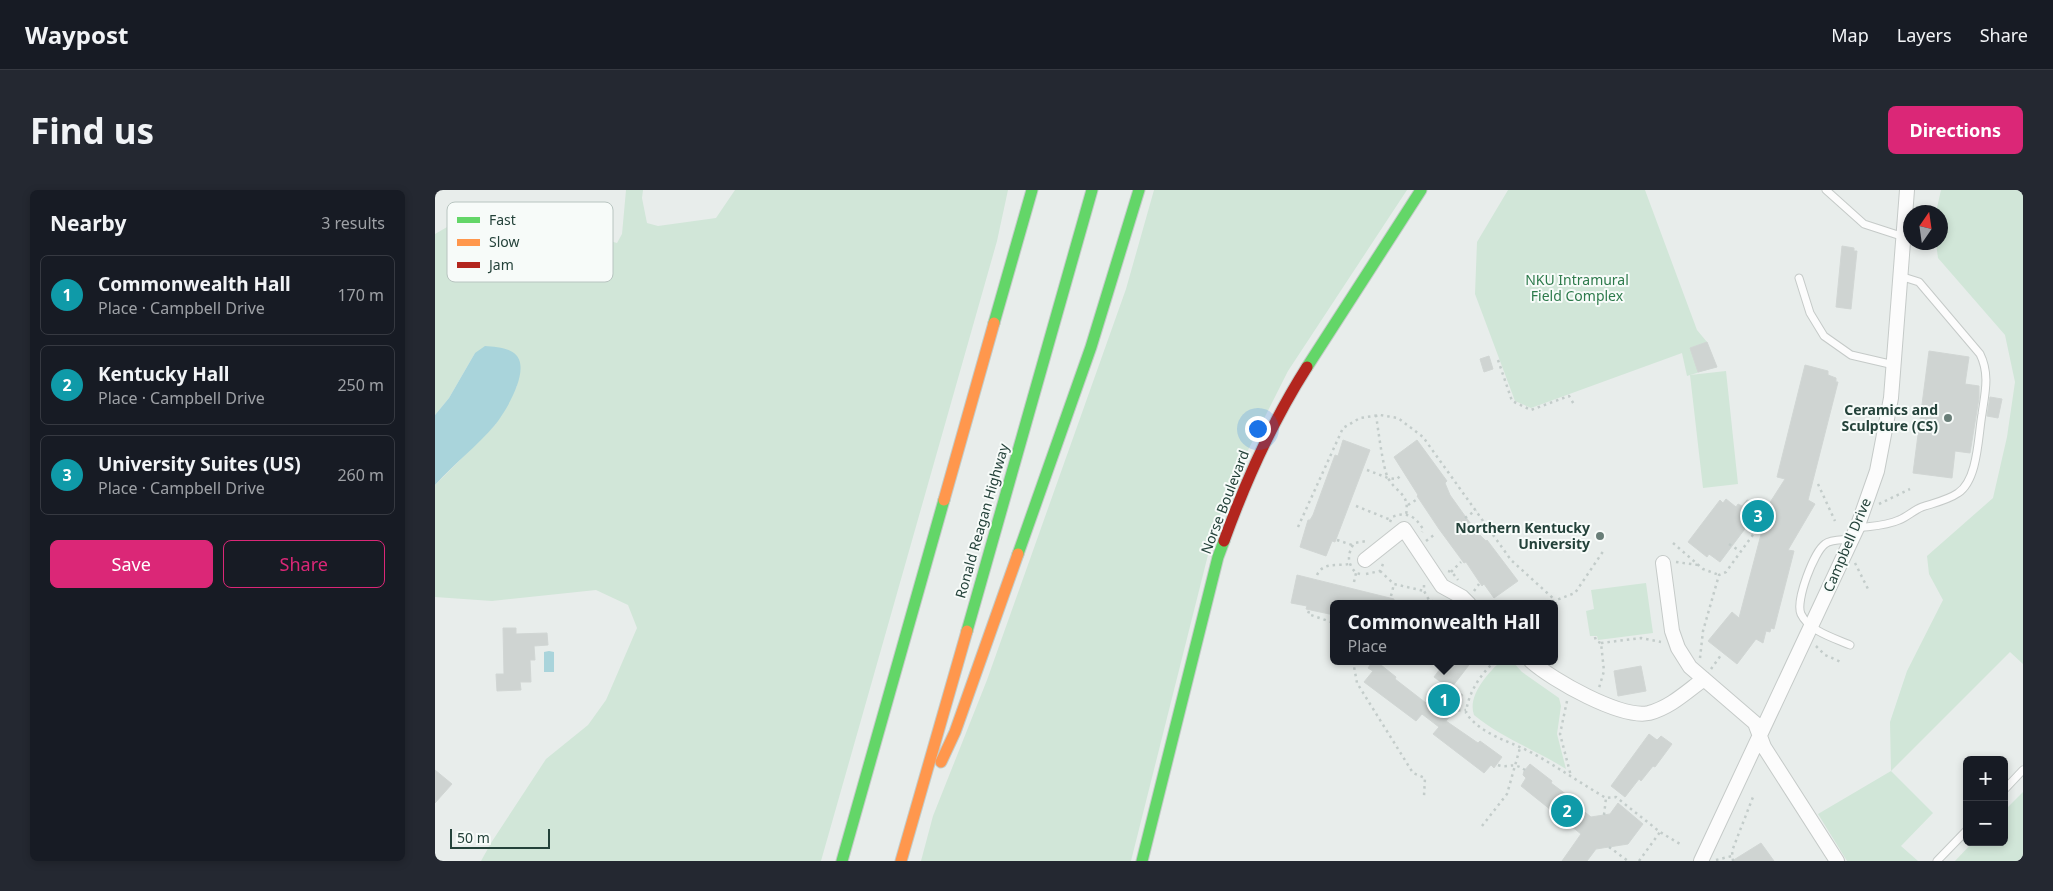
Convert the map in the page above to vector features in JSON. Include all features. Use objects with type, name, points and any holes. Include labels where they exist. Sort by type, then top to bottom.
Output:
[{"type":"main road","points":[[842,861],[1032,190]]},
{"type":"main road","name":"Ronald Reagan Highway","points":[[901,861],[1092,190]]},
{"type":"main road","points":[[909,832],[955,732],[1050,468],[1110,289],[1139,190]]},
{"type":"main road","name":"Norse Boulevard","points":[[1142,861],[1218,557],[1244,486],[1293,387],[1421,190]]},
{"type":"street","name":"Campbell Drive","points":[[1906,205],[1907,190]]},
{"type":"street","name":"Campbell Drive","points":[[1701,861],[1760,739],[1852,539],[1877,471],[1891,398],[1903,247]]},
{"type":"street","points":[[1365,560],[1404,529],[1442,586],[1464,600]]},
{"type":"street","points":[[1667,562],[1673,631],[1677,643],[1690,667],[1706,675],[1755,723],[1760,739],[1837,861]]},
{"type":"street","points":[[1537,665],[1569,688],[1625,712],[1647,713],[1669,706],[1706,675]]},
{"type":"lane","points":[[1826,190],[1864,224],[1903,237]]},
{"type":"lane","points":[[1849,645],[1811,626],[1801,614],[1799,600],[1818,550],[1827,542],[1852,539],[1898,521],[1920,508],[1960,492],[1970,480],[1974,464],[1986,385],[1987,371],[1980,354],[1919,282],[1900,276]]},
{"type":"lane","points":[[1799,278],[1810,313],[1824,336],[1851,354],[1894,365]]},
{"type":"lane","points":[[2008,786],[2023,770]]},
{"type":"lane","points":[[1937,861],[1963,834]]},
{"type":"path","points":[[1498,360],[1512,401],[1531,410],[1569,396],[1575,406]]},
{"type":"path","points":[[1376,415],[1388,478],[1402,492],[1408,504],[1404,529]]},
{"type":"path","points":[[1298,527],[1343,428],[1360,418],[1376,415],[1398,418],[1423,437],[1495,537],[1510,561],[1555,600],[1575,593],[1604,550]]},
{"type":"path","points":[[1367,470],[1388,478],[1397,479],[1401,475]]},
{"type":"path","points":[[1447,479],[1451,475]]},
{"type":"path","points":[[1818,484],[1835,522]]},
{"type":"path","points":[[1875,506],[1910,489]]},
{"type":"path","points":[[1408,504],[1417,500]]},
{"type":"path","points":[[1356,506],[1391,520]]},
{"type":"path","points":[[1465,518],[1476,510]]},
{"type":"path","points":[[1673,543],[1703,569],[1719,575],[1726,572],[1741,552],[1755,532],[1755,524]]},
{"type":"path","points":[[1491,540],[1495,537]]},
{"type":"path","points":[[1852,539],[1869,590]]},
{"type":"path","points":[[1337,540],[1352,545]]},
{"type":"path","points":[[1729,544],[1741,552]]},
{"type":"path","points":[[1365,560],[1394,584],[1425,591],[1442,586],[1461,562]]},
{"type":"path","points":[[1667,562],[1682,561],[1698,565]]},
{"type":"path","points":[[1317,575],[1320,569],[1326,566],[1349,564]]},
{"type":"path","points":[[1354,582],[1356,573]]},
{"type":"path","points":[[1699,662],[1703,631],[1719,575]]},
{"type":"path","points":[[1391,596],[1394,584]]},
{"type":"path","points":[[1309,611],[1308,614],[1330,622]]},
{"type":"path","points":[[1595,637],[1596,641],[1601,643],[1641,638],[1677,643]]},
{"type":"path","points":[[1595,699],[1604,672],[1601,643]]},
{"type":"path","points":[[1813,644],[1825,655],[1841,662]]},
{"type":"path","points":[[1706,675],[1721,655]]},
{"type":"path","points":[[1354,665],[1357,683],[1413,774],[1425,778],[1425,796]]},
{"type":"path","points":[[1491,665],[1482,673],[1467,702],[1466,713],[1471,720],[1507,743],[1533,753],[1606,798],[1616,797],[1660,832],[1680,844]]},
{"type":"path","points":[[1569,688],[1560,734],[1572,777]]},
{"type":"path","points":[[1445,711],[1466,710]]},
{"type":"path","points":[[1482,826],[1507,794],[1520,748]]},
{"type":"path","points":[[1498,765],[1515,764],[1525,770]]},
{"type":"path","points":[[1733,861],[1732,856],[1753,797]]},
{"type":"path","points":[[1603,815],[1606,798]]},
{"type":"path","points":[[1639,861],[1660,832]]},
{"type":"path","points":[[1609,847],[1628,861]]},
{"type":"path","points":[[1715,861],[1732,856]]},
{"type":"green space","points":[[626,190],[643,190],[642,198],[647,223],[658,226],[716,218],[735,190],[1008,190],[997,241],[821,861],[481,861],[546,759],[588,725],[606,700],[637,628],[628,605],[596,590],[492,601],[435,597],[435,485],[495,425],[517,386],[475,353],[449,398],[435,415],[435,234],[447,227],[447,282],[613,282],[613,242],[617,243],[622,234]]},
{"type":"green space","points":[[1154,190],[1407,190],[1288,371],[1239,468],[1214,531],[1131,861],[921,861],[933,816],[987,680],[1126,289]]},
{"type":"green space","name":"NKU Intramural Field Complex","points":[[1508,190],[1645,190],[1697,330],[1707,342],[1717,367],[1687,376],[1682,353],[1531,408],[1515,401],[1475,294],[1477,242]]},
{"type":"green space","points":[[1941,190],[2023,190],[2023,664],[2010,652],[1891,771],[1890,722],[1907,671],[1943,600],[1929,574],[1927,556],[1993,498],[2007,437],[2015,382],[2005,335],[1938,258],[1937,250],[1948,250],[1948,205],[1938,205]]},
{"type":"green space","points":[[1726,371],[1738,484],[1703,488],[1690,375]]},
{"type":"green space","points":[[1646,583],[1653,633],[1598,640],[1597,636],[1590,636],[1586,611],[1594,609],[1591,590]]},
{"type":"green space","points":[[1497,665],[1516,665],[1522,672],[1559,698],[1561,706],[1557,734],[1566,769],[1496,730],[1474,715],[1473,700],[1480,685]]},
{"type":"green space","points":[[1891,771],[1933,813],[1901,846],[1918,861],[1847,861],[1818,814]]},
{"type":"green space","points":[[2023,792],[2023,861],[1955,861],[1969,846],[2008,846],[2008,807]]},
{"type":"water","points":[[485,346],[500,348],[514,353],[519,360],[521,368],[516,389],[495,425],[435,485],[435,415],[449,398],[475,353]]},
{"type":"water","points":[[544,652],[554,652],[554,672],[544,672]]},
{"type":"building","points":[[1842,246],[1854,248],[1854,251],[1857,251],[1851,309],[1836,307]]},
{"type":"building","points":[[1707,342],[1717,367],[1698,372],[1690,348]]},
{"type":"building","name":"Ceramics and Sculpture (CS)","points":[[1929,351],[1969,357],[1965,384],[1979,386],[1979,398],[1970,453],[1955,451],[1952,478],[1913,473]]},
{"type":"building","points":[[1489,356],[1493,369],[1484,372],[1480,359]]},
{"type":"building","points":[[1805,365],[1828,371],[1828,375],[1836,378],[1836,382],[1838,382],[1808,500],[1815,504],[1788,550],[1794,551],[1774,629],[1771,628],[1770,632],[1766,631],[1763,643],[1756,639],[1737,664],[1708,641],[1732,612],[1739,618],[1769,504],[1785,479],[1777,477]]},
{"type":"building","points":[[1990,397],[2002,399],[1998,418],[1987,416]]},
{"type":"building","points":[[1343,440],[1370,450],[1335,542],[1332,541],[1326,556],[1300,547],[1308,520],[1313,515],[1335,455],[1338,456]]},
{"type":"building","points":[[1417,440],[1447,481],[1445,483],[1450,495],[1465,516],[1477,532],[1487,540],[1518,581],[1494,598],[1484,584],[1482,586],[1466,562],[1464,563],[1439,529],[1394,457]]},
{"type":"building","points":[[1726,499],[1736,507],[1738,504],[1742,506],[1747,500],[1762,503],[1720,562],[1709,554],[1707,557],[1688,542],[1720,500],[1723,503]]},
{"type":"building","points":[[1297,575],[1394,599],[1330,600],[1330,614],[1306,609],[1307,606],[1291,603]]},
{"type":"building","points":[[503,628],[516,628],[516,634],[547,633],[548,645],[534,646],[535,660],[530,660],[531,682],[520,682],[521,690],[497,691],[496,674],[504,674]]},
{"type":"building","points":[[1370,665],[1381,665],[1396,677],[1395,679],[1426,703],[1442,683],[1434,677],[1443,665],[1469,665],[1452,687],[1463,695],[1446,721],[1478,743],[1480,741],[1502,757],[1494,768],[1491,765],[1484,773],[1433,734],[1439,727],[1422,714],[1416,721],[1364,682],[1373,671],[1368,668]]},
{"type":"building","points":[[1641,666],[1646,691],[1618,696],[1614,671]]},
{"type":"building","points":[[1649,734],[1657,740],[1661,736],[1672,744],[1655,767],[1653,766],[1641,781],[1639,779],[1625,797],[1611,786]]},
{"type":"building","points":[[1530,764],[1552,781],[1551,783],[1567,795],[1566,797],[1591,817],[1610,814],[1618,803],[1643,824],[1628,844],[1596,849],[1587,861],[1562,861],[1581,834],[1521,786],[1526,778],[1523,775],[1524,771]]},
{"type":"building","points":[[435,770],[452,784],[435,803]]},
{"type":"building","points":[[1761,843],[1774,861],[1732,861]]},
{"type":"traffic: fast","points":[[994,323],[1032,190]]},
{"type":"traffic: fast","points":[[967,631],[1092,190]]},
{"type":"traffic: fast","points":[[1018,554],[1091,347],[1139,190]]},
{"type":"traffic: fast","points":[[1307,367],[1421,190]]},
{"type":"traffic: fast","points":[[842,861],[944,500]]},
{"type":"traffic: fast","points":[[1142,861],[1218,557],[1224,541]]},
{"type":"traffic: slow","points":[[944,500],[994,323]]},
{"type":"traffic: slow","points":[[941,762],[955,732],[1018,554]]},
{"type":"traffic: slow","points":[[901,861],[967,631]]},
{"type":"traffic: jam","points":[[1224,541],[1241,496],[1261,452],[1282,409],[1307,367]]},
{"type":"place","name":"Ceramics and Sculpture (CS)","points":[[1948,418]]},
{"type":"place","name":"University Suites (US)","points":[[1758,516]]},
{"type":"place","name":"Northern Kentucky University","points":[[1600,536]]},
{"type":"place","name":"Commonwealth Hall","points":[[1444,700]]},
{"type":"place","name":"Kentucky Hall","points":[[1567,811]]}]
